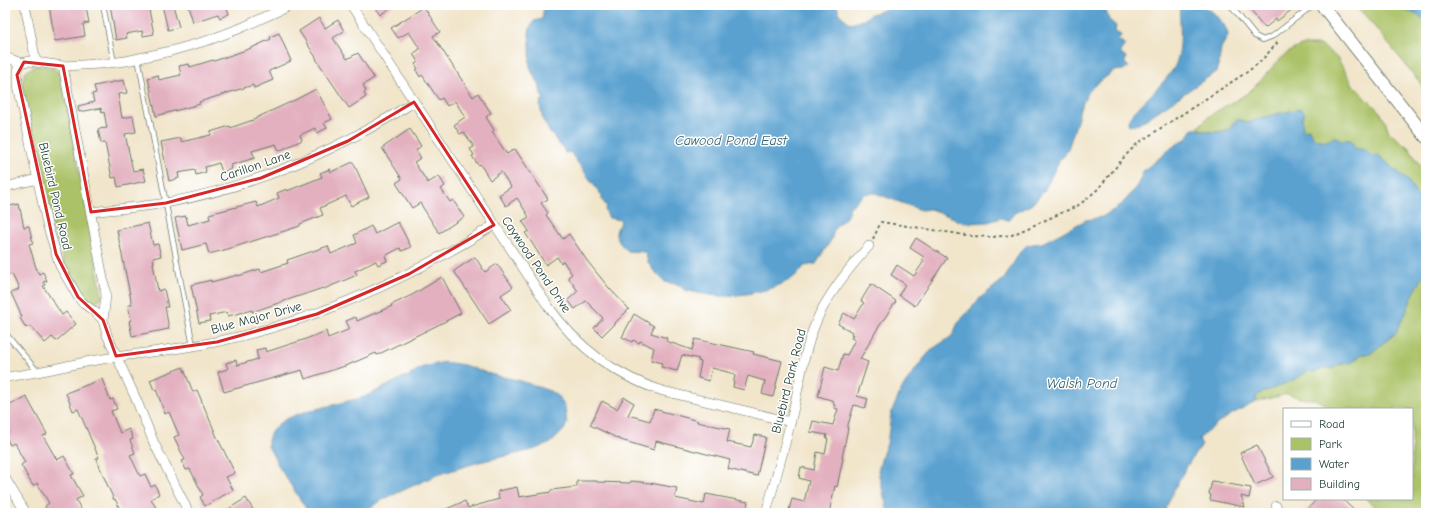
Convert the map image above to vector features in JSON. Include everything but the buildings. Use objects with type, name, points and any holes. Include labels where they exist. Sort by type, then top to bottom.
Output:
[{"type":"street","points":[[25,5],[36,62]]},
{"type":"street","points":[[5,56],[21,63],[36,62],[63,66],[114,63],[182,48],[223,35],[262,20],[291,5]]},
{"type":"street","name":"Caywood Pond Drive","points":[[351,5],[494,225],[561,323],[575,339],[599,360],[626,376],[653,388],[791,422]]},
{"type":"street","points":[[1322,5],[1426,137]]},
{"type":"street","name":"Bluebird Pond Road","points":[[21,63],[18,70],[18,85],[50,235],[60,266],[83,303],[96,312],[102,320],[107,335],[154,443],[189,513]]},
{"type":"street","name":"Bluebird Pond Road","points":[[63,66],[105,289],[106,296],[102,320]]},
{"type":"street","name":"Carillon Lane","points":[[91,212],[166,203],[222,190],[274,174],[299,164],[363,133],[414,102]]},
{"type":"street","points":[[5,186],[38,180]]},
{"type":"street","name":"Blue Major Drive","points":[[5,377],[38,373],[116,356],[194,346],[228,339],[282,324],[336,306],[420,268],[494,225]]},
{"type":"street","name":"Bluebird Park Road","points":[[766,513],[781,462],[808,347],[820,314],[845,274],[869,246]]},
{"type":"street","points":[[5,478],[26,513]]},
{"type":"lane","points":[[104,5],[114,63]]},
{"type":"lane","points":[[1230,5],[1255,36],[1263,40],[1273,36],[1313,5]]},
{"type":"lane","points":[[138,58],[194,346]]},
{"type":"lane","points":[[5,333],[38,373]]},
{"type":"path","points":[[869,246],[881,222],[972,236],[1000,237],[1012,235],[1077,206],[1091,196],[1124,156],[1138,143],[1247,72],[1260,62],[1281,40]]},
{"type":"highlighted area","points":[[24,62],[63,66],[91,212],[166,203],[261,178],[348,141],[414,102],[494,225],[409,274],[317,314],[217,342],[116,356],[103,320],[78,297],[56,254],[17,75]]},
{"type":"green space","points":[[1352,5],[1400,5],[1426,20],[1426,93],[1418,80],[1365,15]]},
{"type":"green space","points":[[1305,45],[1319,45],[1337,58],[1354,86],[1380,112],[1389,132],[1409,148],[1426,175],[1426,222],[1422,214],[1422,208],[1409,182],[1378,155],[1372,156],[1360,149],[1355,148],[1351,140],[1341,140],[1335,136],[1329,141],[1315,139],[1303,130],[1302,118],[1304,115],[1286,112],[1252,122],[1241,120],[1233,123],[1231,128],[1219,131],[1210,132],[1198,128],[1209,116],[1251,90],[1282,57]]},
{"type":"green space","points":[[34,66],[53,68],[61,76],[102,294],[101,299],[93,302],[85,298],[78,290],[65,266],[51,222],[22,83],[25,72]]},
{"type":"green space","points":[[1426,261],[1426,513],[1382,513],[1367,500],[1413,500],[1413,408],[1330,408],[1314,399],[1305,399],[1287,394],[1256,402],[1256,395],[1294,380],[1308,371],[1313,372],[1325,368],[1334,368],[1338,365],[1353,362],[1362,354],[1370,354],[1397,332],[1423,276],[1425,268],[1424,264]]},
{"type":"water","name":"Cawood Pond East","points":[[544,5],[837,5],[839,14],[851,24],[865,19],[871,14],[886,9],[887,5],[1095,5],[1102,6],[1105,9],[1109,20],[1116,26],[1115,32],[1121,35],[1118,41],[1125,45],[1121,50],[1121,54],[1126,57],[1125,63],[1129,67],[1123,70],[1114,71],[1090,89],[1080,108],[1068,149],[1059,161],[1044,191],[1032,204],[1013,214],[1010,220],[1001,218],[988,222],[969,223],[957,221],[954,218],[930,209],[921,210],[875,193],[864,194],[849,208],[848,215],[835,228],[831,240],[816,264],[804,266],[798,274],[788,281],[765,290],[739,295],[717,296],[684,290],[680,285],[665,282],[653,270],[648,262],[645,252],[627,251],[616,235],[621,220],[609,218],[605,210],[607,207],[602,200],[602,196],[570,152],[565,153],[563,148],[550,133],[543,120],[540,106],[541,101],[544,99],[541,94],[539,84],[530,67],[529,31],[534,21],[542,19]]},
{"type":"water","points":[[1179,5],[1203,6],[1213,12],[1225,27],[1228,36],[1221,48],[1218,70],[1139,124],[1129,126],[1128,121],[1132,114],[1161,84],[1171,72],[1178,59],[1180,44]]},
{"type":"water","points":[[1400,5],[1426,5],[1426,20],[1402,7]]},
{"type":"water","name":"Walsh Pond","points":[[1299,109],[1305,113],[1302,118],[1303,130],[1309,129],[1316,139],[1324,141],[1335,136],[1341,140],[1351,140],[1355,148],[1365,150],[1372,156],[1378,155],[1409,182],[1419,199],[1422,214],[1426,222],[1425,268],[1422,280],[1412,297],[1397,332],[1370,354],[1362,354],[1353,362],[1338,365],[1334,368],[1325,368],[1313,372],[1308,371],[1294,380],[1257,395],[1256,402],[1233,414],[1212,428],[1199,439],[1202,445],[1180,478],[1164,513],[888,513],[878,471],[887,444],[891,414],[901,390],[931,350],[952,336],[958,323],[979,299],[1004,279],[1020,252],[1026,246],[1042,243],[1086,220],[1102,217],[1120,206],[1138,184],[1143,171],[1168,150],[1187,138],[1193,129],[1222,132],[1231,128],[1236,120],[1241,120],[1246,123],[1252,122],[1260,118]]},
{"type":"water","points":[[444,362],[464,365],[550,391],[559,397],[565,407],[567,423],[564,430],[551,443],[533,450],[479,462],[437,475],[384,499],[362,513],[309,513],[279,467],[268,446],[268,440],[271,432],[277,425],[286,419],[301,413],[364,397],[404,377],[409,376],[420,368]]}]
